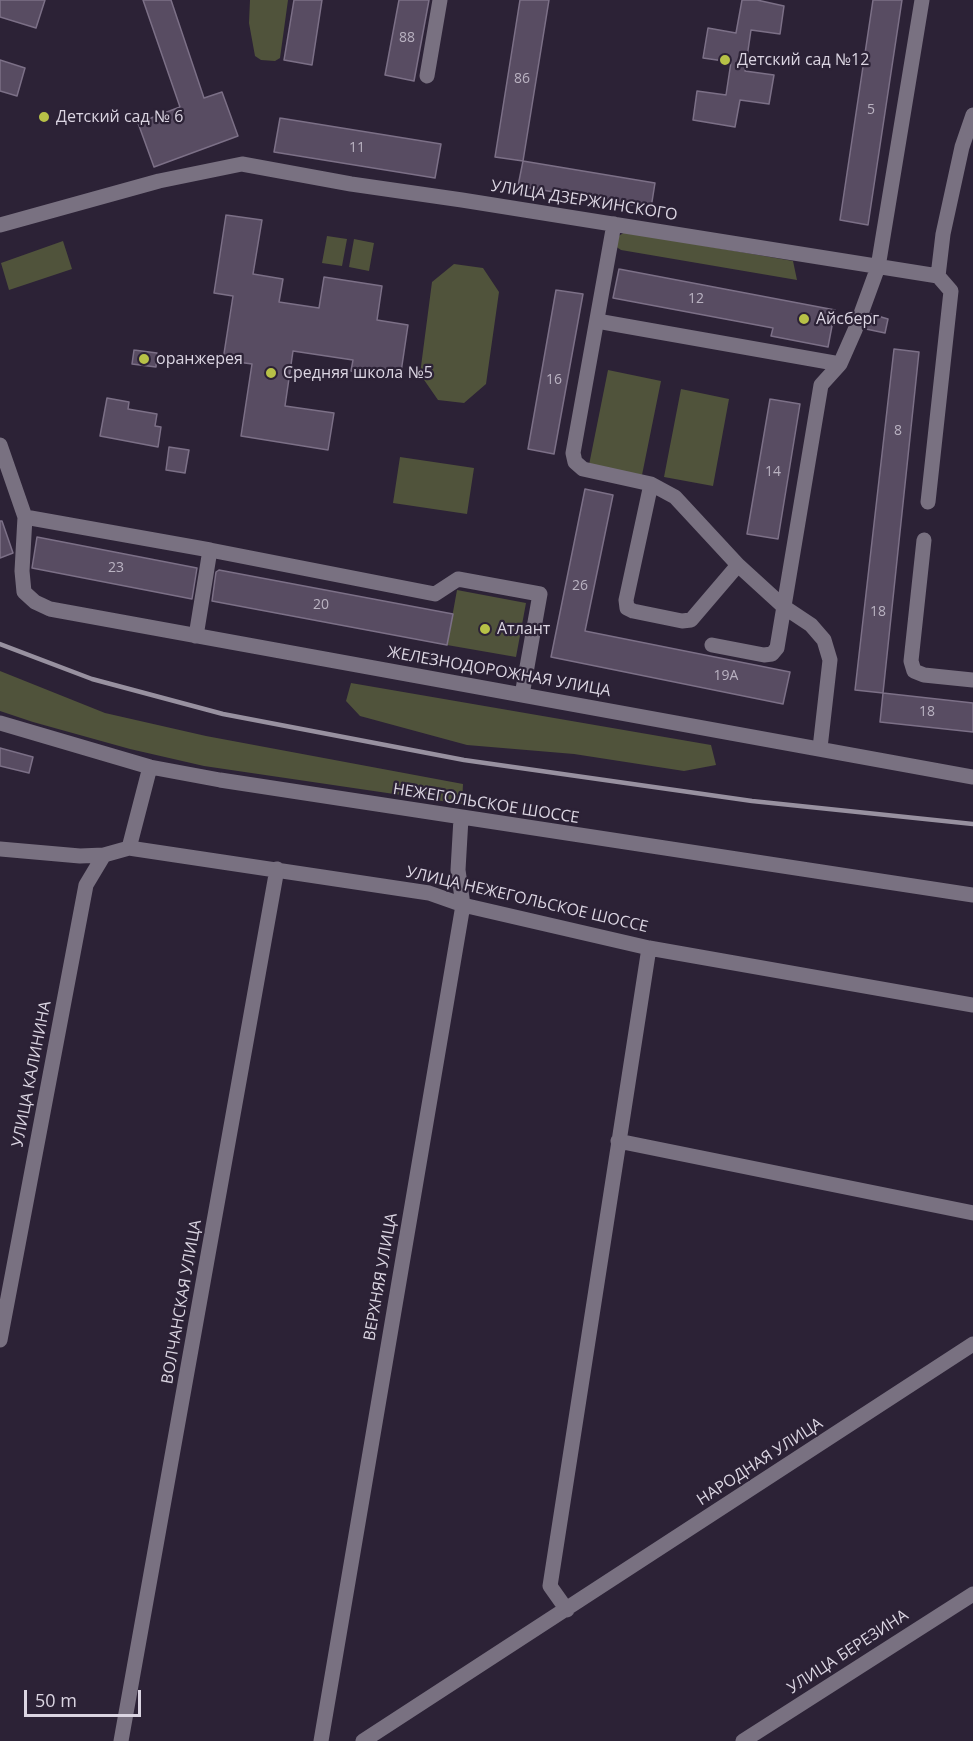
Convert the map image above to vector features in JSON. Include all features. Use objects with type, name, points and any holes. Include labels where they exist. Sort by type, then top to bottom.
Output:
[{"type":"street","points":[[427,76],[440,0]]},
{"type":"street","points":[[712,645],[764,655],[772,654],[777,648],[821,385],[840,364],[878,267],[922,0]]},
{"type":"street","points":[[928,502],[951,291],[938,276],[943,234],[962,147],[973,115]]},
{"type":"street","name":"УЛИЦА ДЗЕРЖИНСКОГО","points":[[0,225],[159,181],[242,164],[351,184],[938,276]]},
{"type":"street","points":[[614,224],[573,453],[575,462],[583,469],[651,484],[675,497],[738,565],[784,607],[811,625],[824,640],[830,660],[820,748]]},
{"type":"street","points":[[597,321],[840,364]]},
{"type":"street","points":[[0,445],[25,517],[435,594],[458,579],[540,594],[522,694]]},
{"type":"street","points":[[651,484],[626,600],[627,608],[682,621],[691,620],[738,565]]},
{"type":"street","name":"ЖЕЛЕЗНОДОРОЖНАЯ УЛИЦА","points":[[25,517],[22,571],[24,592],[35,602],[50,609],[973,777]]},
{"type":"street","points":[[924,540],[911,661],[914,671],[924,675],[973,680]]},
{"type":"street","points":[[196,636],[210,550]]},
{"type":"street","name":"НЕЖЕГОЛЬСКОЕ ШОССЕ","points":[[0,723],[150,767],[220,780],[973,895]]},
{"type":"street","points":[[129,848],[150,767]]},
{"type":"street","name":"ВЕРХНЯЯ УЛИЦА","points":[[321,1741],[463,906],[458,870],[461,818]]},
{"type":"street","name":"УЛИЦА НЕЖЕГОЛЬСКОЕ ШОССЕ","points":[[0,849],[80,856],[104,855],[129,848],[429,893],[463,906],[649,948],[973,1005]]},
{"type":"street","name":"УЛИЦА КАЛИНИНА","points":[[0,1340],[86,885],[104,855]]},
{"type":"street","name":"ВОЛЧАНСКАЯ УЛИЦА","points":[[122,1741],[278,869]]},
{"type":"street","points":[[567,1610],[550,1586],[649,948]]},
{"type":"street","points":[[618,1141],[973,1213]]},
{"type":"street","name":"НАРОДНАЯ УЛИЦА","points":[[363,1741],[973,1344]]},
{"type":"street","name":"УЛИЦА БЕРЕЗИНА","points":[[743,1741],[973,1594]]},
{"type":"green space","points":[[250,0],[288,0],[280,58],[275,61],[261,60],[255,56],[249,23]]},
{"type":"green space","points":[[625,232],[793,261],[797,280],[621,250],[615,246],[617,237]]},
{"type":"green space","points":[[327,236],[347,239],[342,266],[322,263]]},
{"type":"green space","points":[[354,239],[374,243],[369,271],[349,267]]},
{"type":"green space","points":[[63,241],[72,269],[9,290],[1,263]]},
{"type":"green space","points":[[454,264],[483,268],[499,292],[486,384],[464,403],[438,400],[420,374],[432,282]]},
{"type":"green space","points":[[608,370],[661,381],[642,475],[589,465]]},
{"type":"green space","points":[[681,389],[729,399],[713,486],[664,477]]},
{"type":"green space","points":[[400,457],[474,468],[467,514],[393,503]]},
{"type":"green space","name":"Атлант","points":[[457,590],[526,603],[516,657],[447,645]]},
{"type":"green space","points":[[0,671],[105,713],[206,736],[463,784],[462,804],[204,766],[130,749],[33,722],[0,711]]},
{"type":"green space","points":[[351,683],[711,745],[716,765],[684,771],[574,754],[467,745],[360,716],[346,701]]},
{"type":"building","points":[[0,0],[45,0],[36,28],[0,17]]},
{"type":"building","points":[[143,0],[171,0],[204,98],[222,92],[238,136],[154,167],[138,123],[180,107]]},
{"type":"building","points":[[294,0],[322,0],[312,65],[284,60]]},
{"type":"building","points":[[399,0],[429,0],[414,81],[385,75]]},
{"type":"building","points":[[520,0],[549,0],[523,161],[495,157]]},
{"type":"building","points":[[742,0],[757,0],[784,6],[780,34],[751,30],[745,71],[774,75],[769,104],[740,100],[735,127],[693,120],[697,91],[726,95],[731,62],[703,58],[708,28],[736,33]]},
{"type":"building","points":[[873,0],[902,0],[868,225],[840,220]]},
{"type":"building","name":"Детский сад № 6","points":[[0,60],[25,68],[17,96],[0,91]]},
{"type":"building","points":[[280,118],[441,144],[435,178],[274,152]]},
{"type":"building","points":[[523,161],[655,183],[651,208],[518,186]]},
{"type":"building","points":[[226,215],[262,220],[253,274],[283,279],[279,302],[319,308],[324,277],[382,286],[377,320],[408,325],[400,379],[351,371],[353,360],[293,351],[285,406],[334,413],[328,450],[241,436],[252,364],[223,360],[233,296],[214,293]]},
{"type":"building","points":[[619,269],[835,310],[828,347],[771,336],[773,328],[613,298]]},
{"type":"building","points":[[556,290],[583,294],[554,454],[528,449]]},
{"type":"building","points":[[871,314],[888,319],[885,333],[866,329]]},
{"type":"building","points":[[894,349],[919,352],[883,693],[855,690]]},
{"type":"building","name":"оранжерея","points":[[134,350],[157,353],[156,367],[132,364]]},
{"type":"building","points":[[107,398],[129,402],[128,409],[157,414],[155,426],[161,427],[158,447],[100,436]]},
{"type":"building","points":[[770,399],[800,404],[778,539],[747,534]]},
{"type":"building","points":[[169,447],[189,450],[185,473],[166,470]]},
{"type":"building","points":[[585,489],[613,495],[585,631],[790,672],[783,704],[551,657]]},
{"type":"building","points":[[0,521],[2,521],[13,553],[0,558]]},
{"type":"building","points":[[37,537],[197,568],[192,599],[32,568]]},
{"type":"building","points":[[219,570],[453,614],[447,645],[212,601],[216,572]]},
{"type":"building","points":[[883,693],[973,703],[973,732],[880,722]]},
{"type":"building","points":[[0,748],[33,757],[29,773],[0,766]]},
{"type":"railway","points":[[0,644],[92,679],[223,714],[464,760],[752,801],[973,824]]},
{"type":"place","name":"Детский сад №12","points":[[725,60]]},
{"type":"place","name":"Детский сад № 6","points":[[44,117]]},
{"type":"place","name":"Айсберг","points":[[804,319]]},
{"type":"place","name":"оранжерея","points":[[144,359]]},
{"type":"place","name":"Средняя школа №5","points":[[271,373]]},
{"type":"place","name":"Атлант","points":[[485,629]]}]
